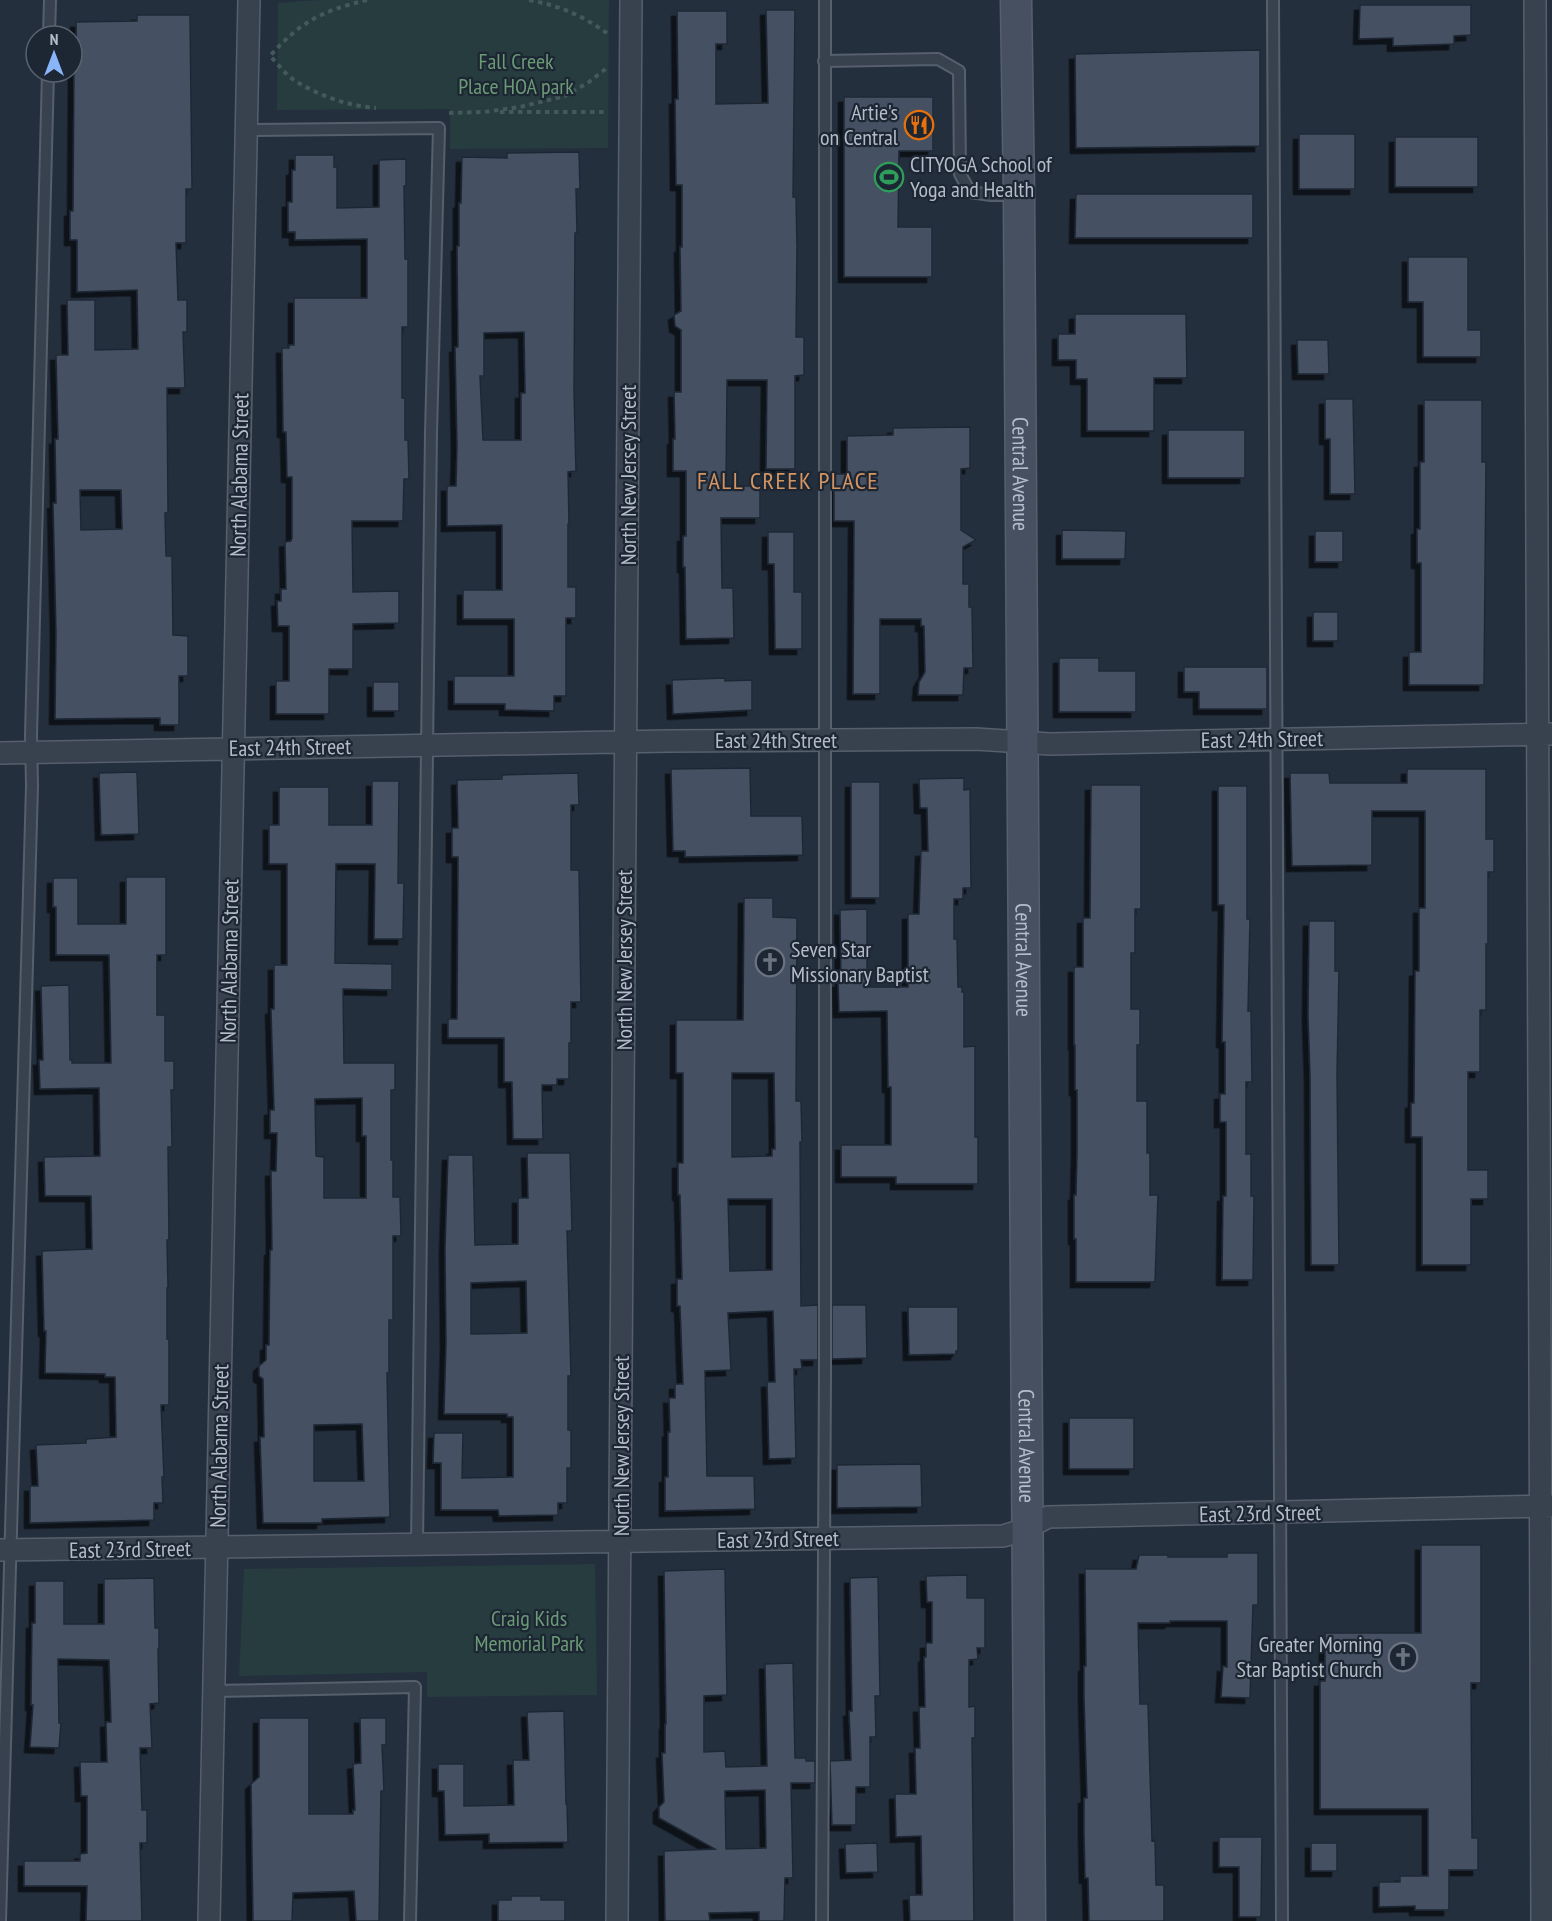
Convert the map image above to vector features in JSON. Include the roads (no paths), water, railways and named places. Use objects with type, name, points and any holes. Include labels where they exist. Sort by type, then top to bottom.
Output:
[{"type":"main road","name":"Central Avenue","points":[[1016,0],[1030,1921]]},
{"type":"street","name":"North Alabama Street","points":[[209,1921],[249,0]]},
{"type":"street","name":"North New Jersey Street","points":[[617,1921],[632,0]]},
{"type":"street","points":[[1535,0],[1545,734],[1546,1506],[1542,1921]]},
{"type":"street","name":"East 24th Street","points":[[0,753],[626,741],[976,739],[1050,744],[1545,734]]},
{"type":"street","name":"East 23rd Street","points":[[5,1550],[1003,1536],[1023,1530],[1048,1517],[1546,1506]]},
{"type":"lane","points":[[49,24],[50,0]]},
{"type":"lane","points":[[822,1921],[825,0]]},
{"type":"lane","points":[[1273,0],[1282,1921]]},
{"type":"lane","points":[[824,61],[939,59],[959,71],[960,174],[970,192],[1019,195]]},
{"type":"lane","points":[[0,1921],[5,1550],[32,786],[48,84]]},
{"type":"lane","points":[[246,130],[439,128],[431,421],[417,1544]]},
{"type":"lane","points":[[214,1691],[415,1687],[410,1921]]},
{"type":"place","name":"Artie's on Central","points":[[919,125]]},
{"type":"place","name":"CITYOGA School of Yoga and Health","points":[[889,177]]},
{"type":"place","name":"Seven Star Missionary Baptist","points":[[770,962]]},
{"type":"place","name":"Greater Morning Star Baptist Church","points":[[1403,1657]]},
{"type":"district","name":"FALL CREEK PLACE","points":[[788,481]]},
{"type":"park label","name":"Fall Creek Place HOA park","points":[[516,74]]},
{"type":"park label","name":"Craig Kids Memorial Park","points":[[529,1631]]}]
